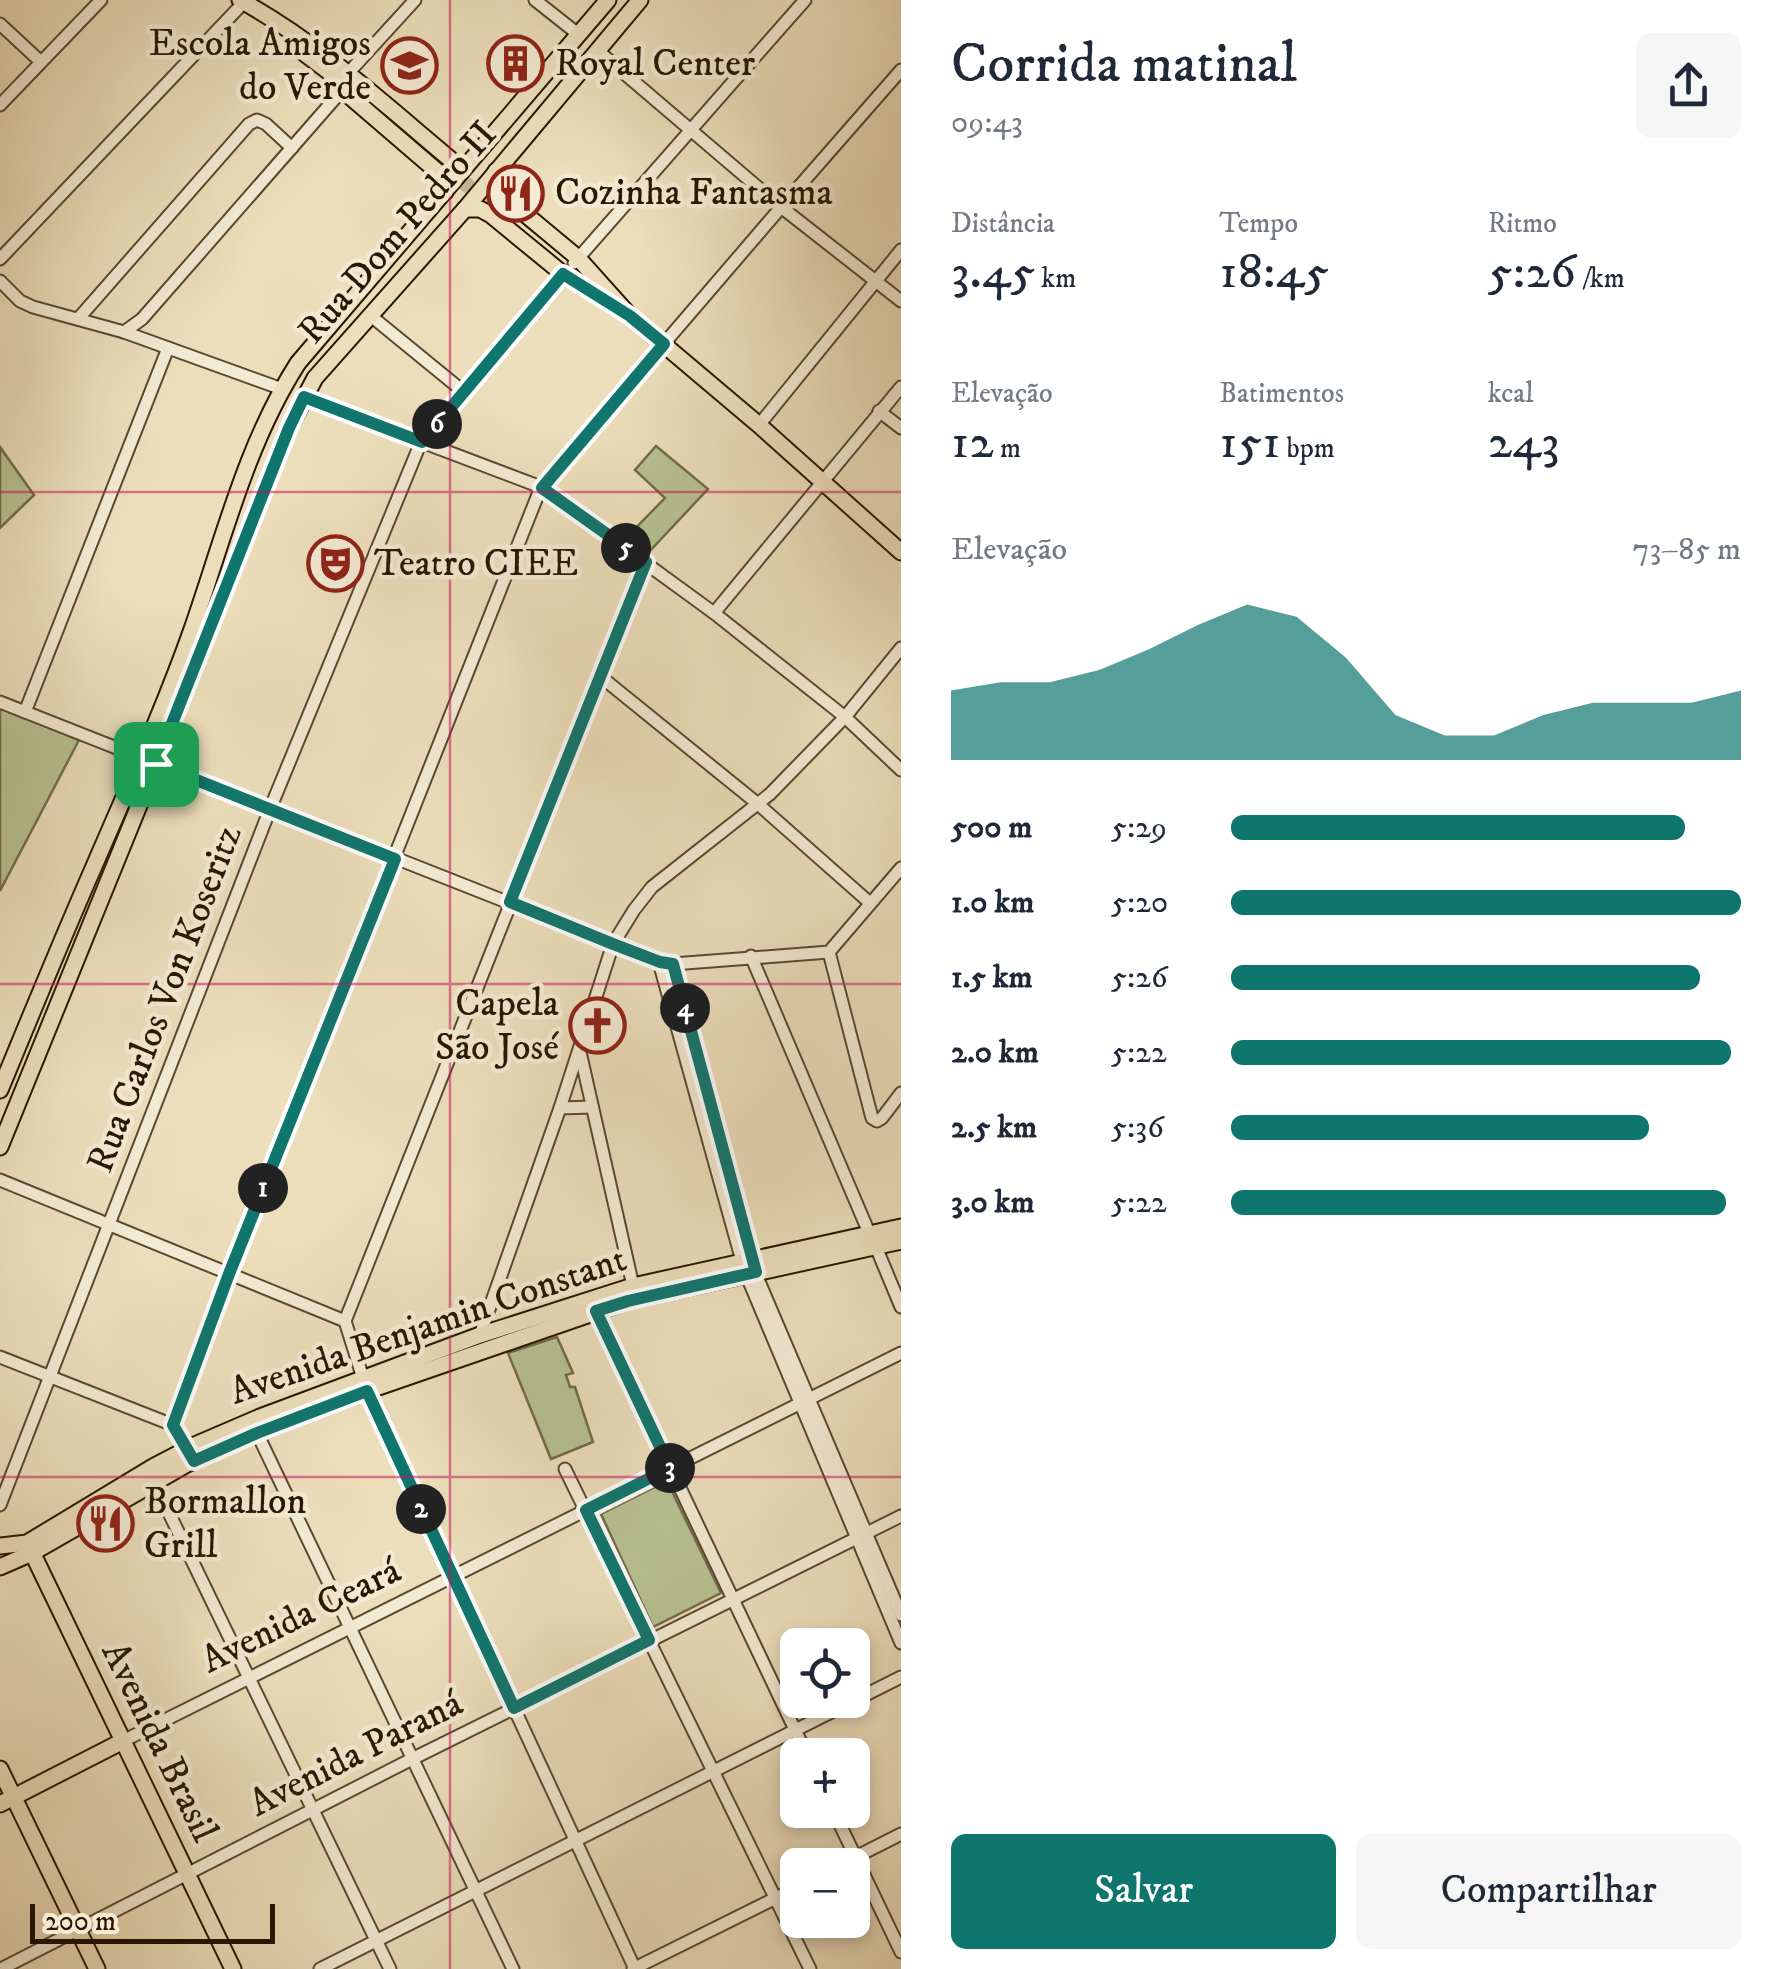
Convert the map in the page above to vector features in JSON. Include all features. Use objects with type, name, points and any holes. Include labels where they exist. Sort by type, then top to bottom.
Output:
[{"type":"main road","name":"Rua Dom Pedro II","points":[[0,1147],[149,761],[212,566],[282,389],[298,362],[608,0]]},
{"type":"main road","name":"Rua Dom Pedro II","points":[[0,1090],[149,761],[315,378],[640,0]]},
{"type":"main road","points":[[248,2],[250,12],[288,41],[473,158]]},
{"type":"main road","points":[[248,2],[332,60],[440,174],[445,192]]},
{"type":"main road","points":[[347,80],[447,162]]},
{"type":"main road","points":[[496,171],[498,187],[507,199],[601,292]]},
{"type":"main road","points":[[572,265],[495,202],[759,425],[901,552]]},
{"type":"main road","points":[[464,208],[480,209],[572,265]]},
{"type":"main road","name":"Avenida Benjamin Constant","points":[[873,1241],[901,1227]]},
{"type":"main road","name":"Avenida Benjamin Constant","points":[[0,1546],[29,1548],[154,1482],[190,1455],[257,1433],[480,1335],[633,1286],[873,1241],[901,1241]]},
{"type":"main road","name":"Avenida Benjamin Constant","points":[[0,1567],[260,1417],[749,1267]]},
{"type":"main road","name":"Avenida Brasil","points":[[29,1548],[233,1969]]},
{"type":"main road","name":"Avenida Ceará","points":[[7,1801],[123,1741]]},
{"type":"main road","points":[[0,1769],[7,1801],[97,1969]]},
{"type":"street","points":[[0,104],[101,0]]},
{"type":"street","points":[[124,332],[142,319],[292,148],[414,0]]},
{"type":"street","points":[[535,0],[578,34]]},
{"type":"street","name":"Rua Carlos Von Koseritz","points":[[0,1505],[270,810],[422,442],[805,0]]},
{"type":"street","points":[[0,259],[248,2]]},
{"type":"street","points":[[0,24],[41,62]]},
{"type":"street","points":[[598,51],[781,208],[901,301]]},
{"type":"street","points":[[173,1425],[229,1274],[542,488],[901,70]]},
{"type":"street","points":[[78,319],[249,124],[257,120],[266,124],[292,148]]},
{"type":"street","points":[[759,425],[901,250]]},
{"type":"street","points":[[0,281],[33,307],[124,332],[282,389]]},
{"type":"street","points":[[371,316],[464,392]]},
{"type":"street","points":[[142,319],[146,340]]},
{"type":"street","points":[[25,712],[168,348]]},
{"type":"street","points":[[714,613],[901,386]]},
{"type":"street","points":[[304,397],[542,488],[714,613],[845,717],[901,770]]},
{"type":"street","points":[[879,411],[901,428]]},
{"type":"street","points":[[646,562],[345,1320],[364,1385],[634,1969],[780,1895]]},
{"type":"street","points":[[480,1335],[613,944],[652,888],[770,794],[845,717],[901,648]]},
{"type":"street","points":[[600,676],[758,804],[870,903]]},
{"type":"street","points":[[0,702],[666,963],[829,952],[901,868]]},
{"type":"street","points":[[829,952],[872,1118],[882,1118],[901,1093]]},
{"type":"street","points":[[750,956],[901,1307]]},
{"type":"street","points":[[666,963],[749,1267],[862,1536],[901,1643]]},
{"type":"street","points":[[579,1048],[633,1286]]},
{"type":"street","points":[[560,1108],[592,1106]]},
{"type":"street","points":[[0,1180],[345,1320]]},
{"type":"street","points":[[596,1311],[799,1738]]},
{"type":"street","name":"Avenida Ceará","points":[[123,1741],[901,1353]]},
{"type":"street","points":[[0,1358],[173,1425],[190,1455]]},
{"type":"street","points":[[257,1433],[513,1969]]},
{"type":"street","points":[[565,1468],[810,1969]]},
{"type":"street","points":[[154,1482],[390,1969]]},
{"type":"street","name":"Avenida Paraná","points":[[1,1969],[312,1809],[901,1516]]},
{"type":"street","points":[[862,1536],[901,1615]]},
{"type":"street","points":[[320,1969],[901,1676]]},
{"type":"street","points":[[870,1850],[901,1834]]},
{"type":"street","points":[[870,1887],[901,1952]]},
{"type":"green space","points":[[656,446],[708,489],[648,553],[624,540],[665,498],[635,470]]},
{"type":"green space","points":[[0,447],[34,495],[0,528]]},
{"type":"green space","points":[[0,707],[79,740],[0,891]]},
{"type":"green space","points":[[557,1337],[573,1373],[566,1375],[570,1387],[575,1387],[593,1442],[551,1459],[508,1353]]},
{"type":"green space","points":[[667,1481],[721,1593],[653,1627],[601,1514]]},
{"type":"tunnel","points":[[444,165],[491,206]]},
{"type":"place","name":"Royal Center","points":[[516,64]]},
{"type":"place","name":"Escola Amigos do Verde","points":[[410,66]]},
{"type":"place","name":"Cozinha Fantasma","points":[[516,193]]},
{"type":"place","name":"Teatro CIEE","points":[[335,564]]},
{"type":"place","name":"Capela São José","points":[[598,1026]]},
{"type":"place","name":"Bormallon Grill","points":[[105,1524]]},
{"type":"route","points":[[563,274],[630,316],[664,344],[542,488],[646,562],[510,902],[673,964],[756,1272],[596,1311],[670,1468],[586,1510],[649,1640],[514,1708],[367,1391],[194,1461],[173,1425],[229,1274],[395,859],[156,764],[304,397],[422,442],[563,274]]}]
